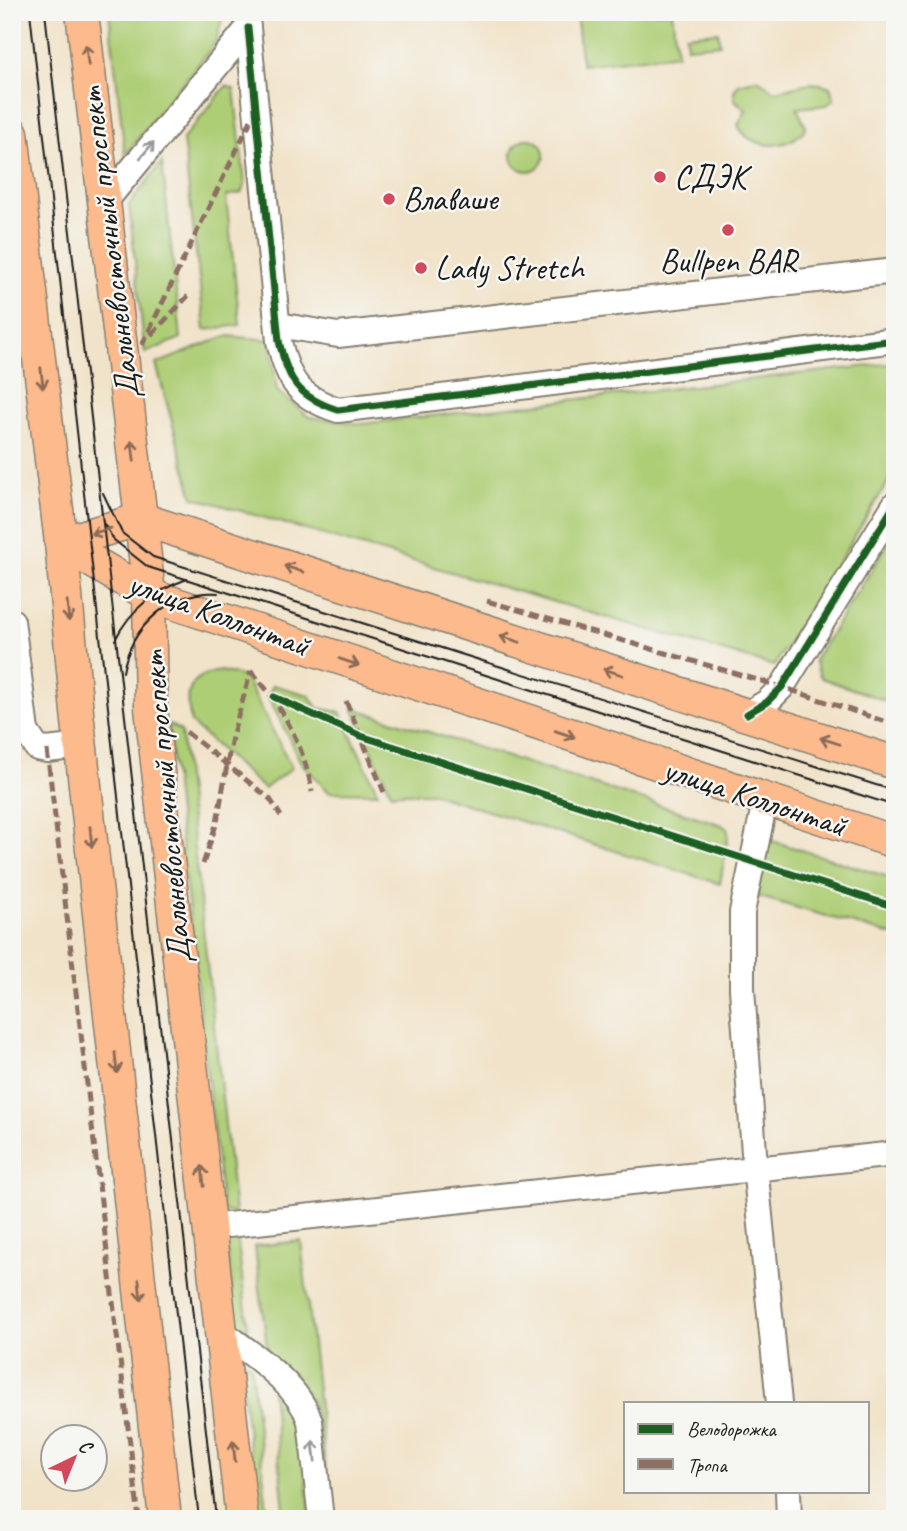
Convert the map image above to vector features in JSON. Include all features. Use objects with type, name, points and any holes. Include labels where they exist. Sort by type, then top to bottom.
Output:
[{"type":"main road","name":"Дальневосточный проспект","points":[[82,12],[141,519],[149,595],[151,708],[242,1519]]},
{"type":"main road","points":[[13,148],[24,328],[61,543],[165,1519]]},
{"type":"main road","name":"улица Коллонтай","points":[[61,543],[141,519],[895,763]]},
{"type":"main road","name":"улица Коллонтай","points":[[61,543],[149,595],[895,842]]},
{"type":"street","points":[[104,203],[247,20]]},
{"type":"street","points":[[247,20],[278,325],[285,365],[291,380],[304,395],[338,410],[895,340]]},
{"type":"street","points":[[278,325],[338,335],[895,271]]},
{"type":"street","points":[[747,714],[766,702],[782,687],[895,505]]},
{"type":"street","points":[[12,621],[26,731],[37,748],[47,750],[81,746]]},
{"type":"street","points":[[765,801],[741,920],[742,989],[755,1166],[779,1402]]},
{"type":"street","points":[[209,1227],[755,1166],[895,1154]]},
{"type":"street","points":[[221,1331],[260,1361],[299,1397],[306,1408],[310,1421],[321,1519]]},
{"type":"street","points":[[788,1492],[789,1519]]},
{"type":"green space","points":[[109,12],[224,12],[216,42],[125,155]]},
{"type":"green space","points":[[576,12],[672,12],[677,54],[582,65]]},
{"type":"green space","points":[[718,32],[720,44],[687,47],[686,35]]},
{"type":"green space","points":[[758,79],[774,91],[822,84],[830,87],[834,99],[827,105],[797,108],[806,127],[800,135],[781,144],[761,143],[751,140],[738,125],[746,110],[734,99],[738,84]]},
{"type":"green space","points":[[226,86],[234,89],[245,184],[241,193],[226,196],[240,325],[205,330],[183,139]]},
{"type":"green space","points":[[528,139],[539,144],[544,155],[539,166],[528,171],[517,166],[512,155],[517,144]]},
{"type":"green space","points":[[162,162],[181,338],[145,353],[129,205]]},
{"type":"green space","points":[[226,336],[270,340],[277,391],[309,417],[361,424],[895,363],[895,471],[774,666],[193,497],[156,364]]},
{"type":"green space","points":[[895,533],[895,704],[821,678],[814,660]]},
{"type":"green space","points":[[221,671],[245,677],[292,768],[264,789],[191,723],[189,695],[194,682],[209,673]]},
{"type":"green space","points":[[273,685],[309,695],[317,708],[340,712],[378,793],[329,792],[301,763],[268,696]]},
{"type":"green space","points":[[353,708],[722,825],[728,830],[728,837],[720,884],[431,793],[391,793]]},
{"type":"green space","points":[[168,724],[181,731],[235,1213],[226,1212],[222,1207]]},
{"type":"green space","points":[[769,840],[895,879],[895,936],[753,895]]},
{"type":"green space","points":[[237,1235],[249,1337],[235,1321],[226,1241]]},
{"type":"green space","points":[[301,1241],[331,1519],[312,1400],[268,1356],[255,1246]]},
{"type":"green space","points":[[245,1361],[251,1366],[268,1519],[257,1519],[240,1364]]},
{"type":"green space","points":[[271,1382],[298,1411],[311,1519],[285,1519]]},
{"type":"tram line","points":[[30,12],[199,1519]]},
{"type":"tram line","points":[[45,12],[216,1519]]},
{"type":"tram line","points":[[103,493],[122,533],[153,557],[895,791]]},
{"type":"tram line","points":[[104,524],[114,540],[148,567],[895,806]]},
{"type":"tram line","points":[[115,640],[128,619],[145,602],[164,589],[187,579]]},
{"type":"tram line","points":[[123,672],[127,655],[135,640],[156,614],[184,598],[218,593]]},
{"type":"marked path","points":[[142,345],[255,112]]},
{"type":"marked path","points":[[151,335],[188,296]]},
{"type":"marked path","points":[[487,601],[782,687],[895,725]]},
{"type":"marked path","points":[[251,671],[290,727],[304,759],[312,792]]},
{"type":"marked path","points":[[203,864],[217,822],[232,737],[251,671]]},
{"type":"marked path","points":[[346,701],[384,792]]},
{"type":"marked path","points":[[186,732],[270,799],[281,816]]},
{"type":"marked path","points":[[47,750],[139,1519]]},
{"type":"cycle path","points":[[248,28],[279,341],[286,367],[297,386],[324,405],[338,410],[895,340]]},
{"type":"cycle path","points":[[747,714],[767,702],[782,687],[895,504]]},
{"type":"cycle path","points":[[274,697],[361,736],[895,907]]},
{"type":"place","name":"СДЭК","points":[[660,177]]},
{"type":"place","name":"Влаваше","points":[[389,199]]},
{"type":"place","name":"Bullpen BAR","points":[[728,230]]},
{"type":"place","name":"Lady Stretch","points":[[421,268]]}]
